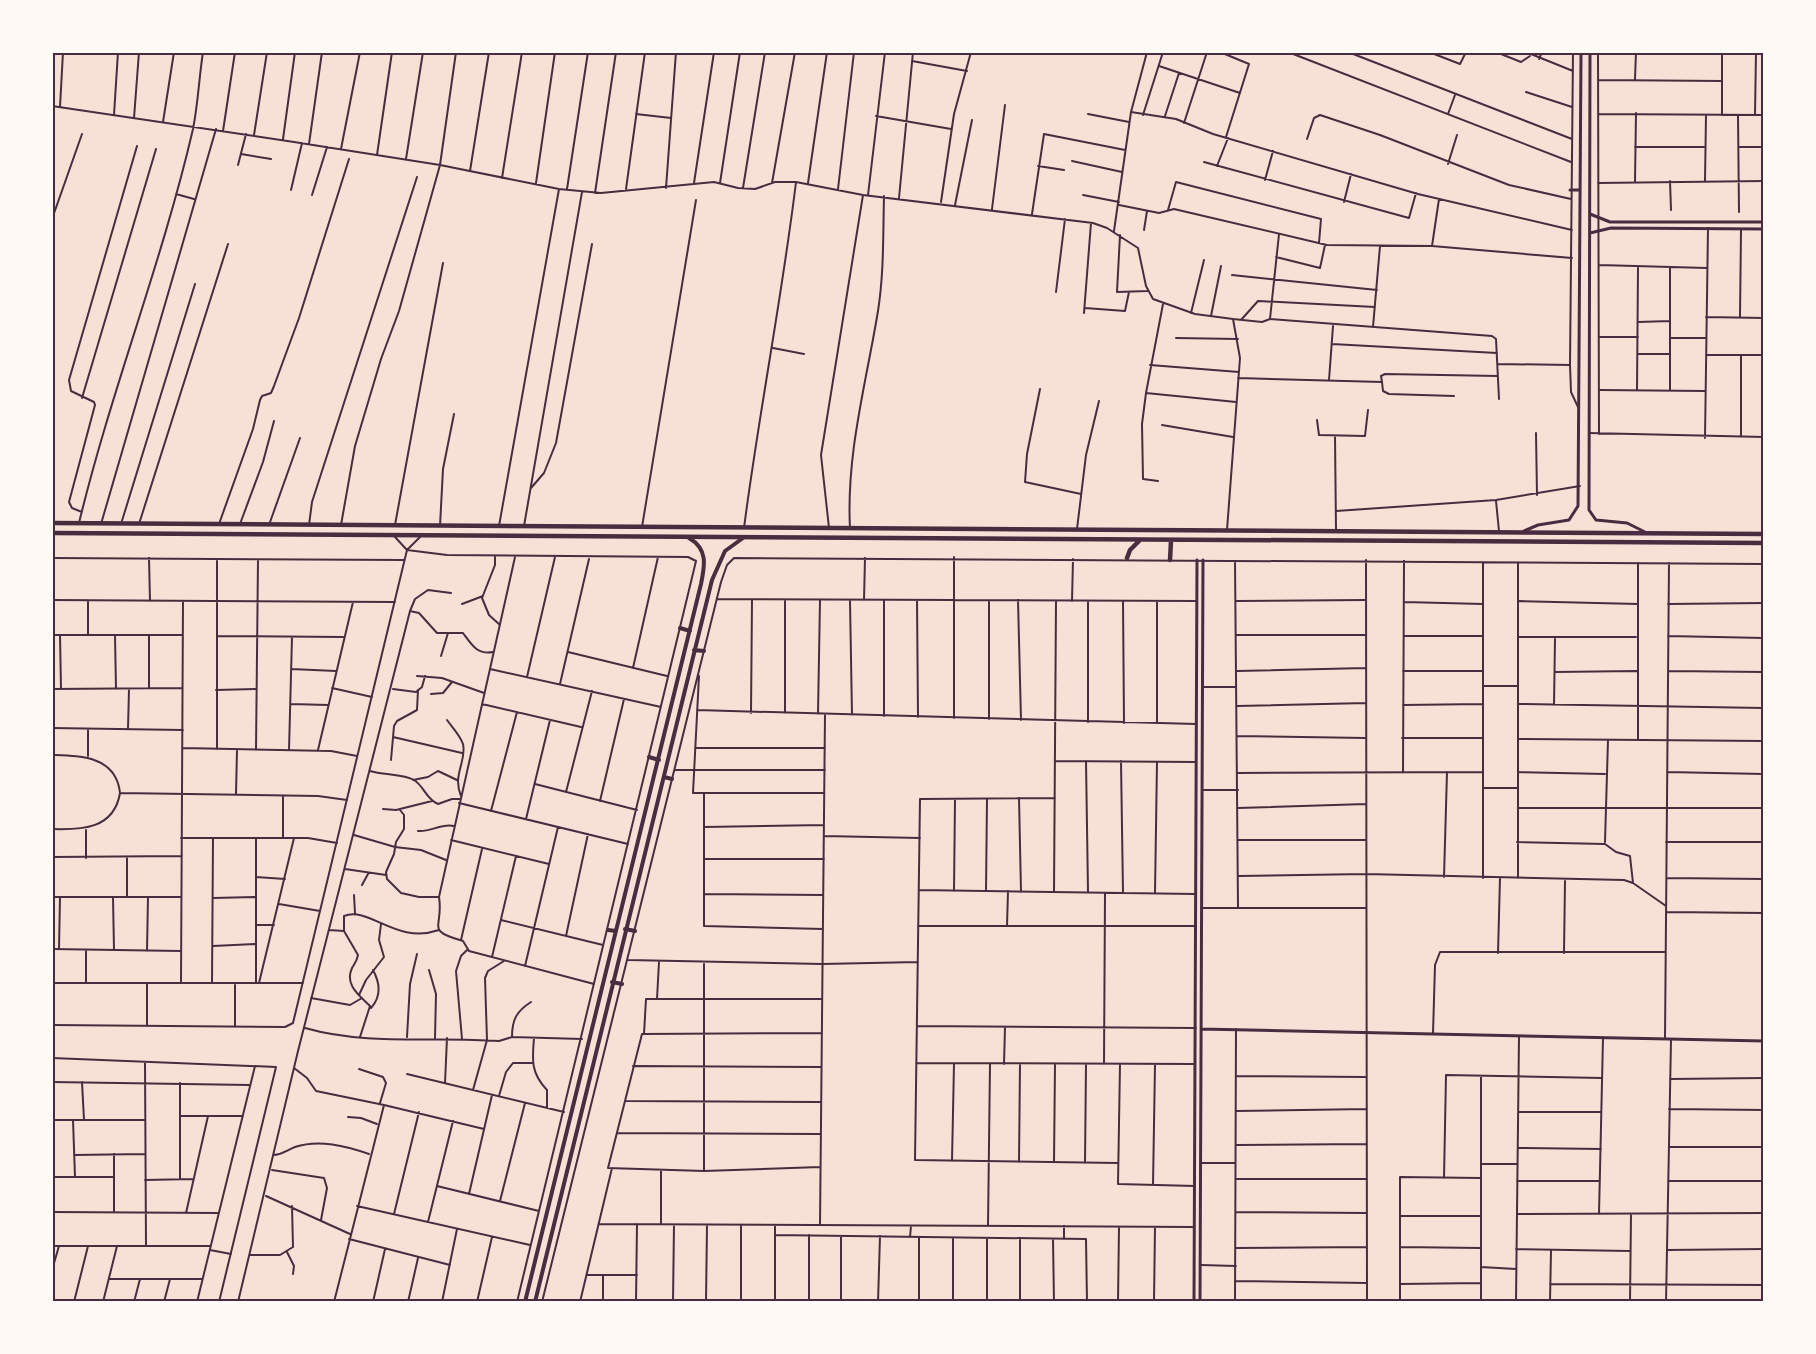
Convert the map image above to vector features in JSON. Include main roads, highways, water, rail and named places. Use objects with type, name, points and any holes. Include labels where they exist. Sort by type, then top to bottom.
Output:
[{"type":"highway","points":[[1764,534],[55,523],[55,533],[1764,543]]},
{"type":"highway","points":[[1300,530],[1300,542]]},
{"type":"highway","points":[[1323,530],[1323,542]]},
{"type":"highway","points":[[1127,558],[1130,550],[1139,541]]},
{"type":"highway","points":[[1170,560],[1171,541]]},
{"type":"main road","points":[[534,1302],[708,596],[721,557],[730,546],[747,537]]},
{"type":"main road","points":[[525,1302],[699,593],[705,557],[698,544],[689,538]]},
{"type":"main road","points":[[699,593],[704,592],[708,596]]},
{"type":"main road","points":[[680,628],[690,631]]},
{"type":"main road","points":[[694,650],[704,651]]},
{"type":"main road","points":[[649,757],[659,760]]},
{"type":"main road","points":[[663,777],[672,779]]},
{"type":"main road","points":[[640,839],[644,843],[648,840]]},
{"type":"main road","points":[[634,857],[639,856],[643,860]]},
{"type":"main road","points":[[625,929],[635,931]]},
{"type":"main road","points":[[608,930],[616,931]]},
{"type":"main road","points":[[612,982],[622,984]]},
{"type":"main road","points":[[543,1195],[551,1197]]},
{"type":"main road","points":[[536,1260],[538,1264],[545,1262]]},
{"type":"main road","points":[[531,1279],[538,1276],[540,1281]]}]
